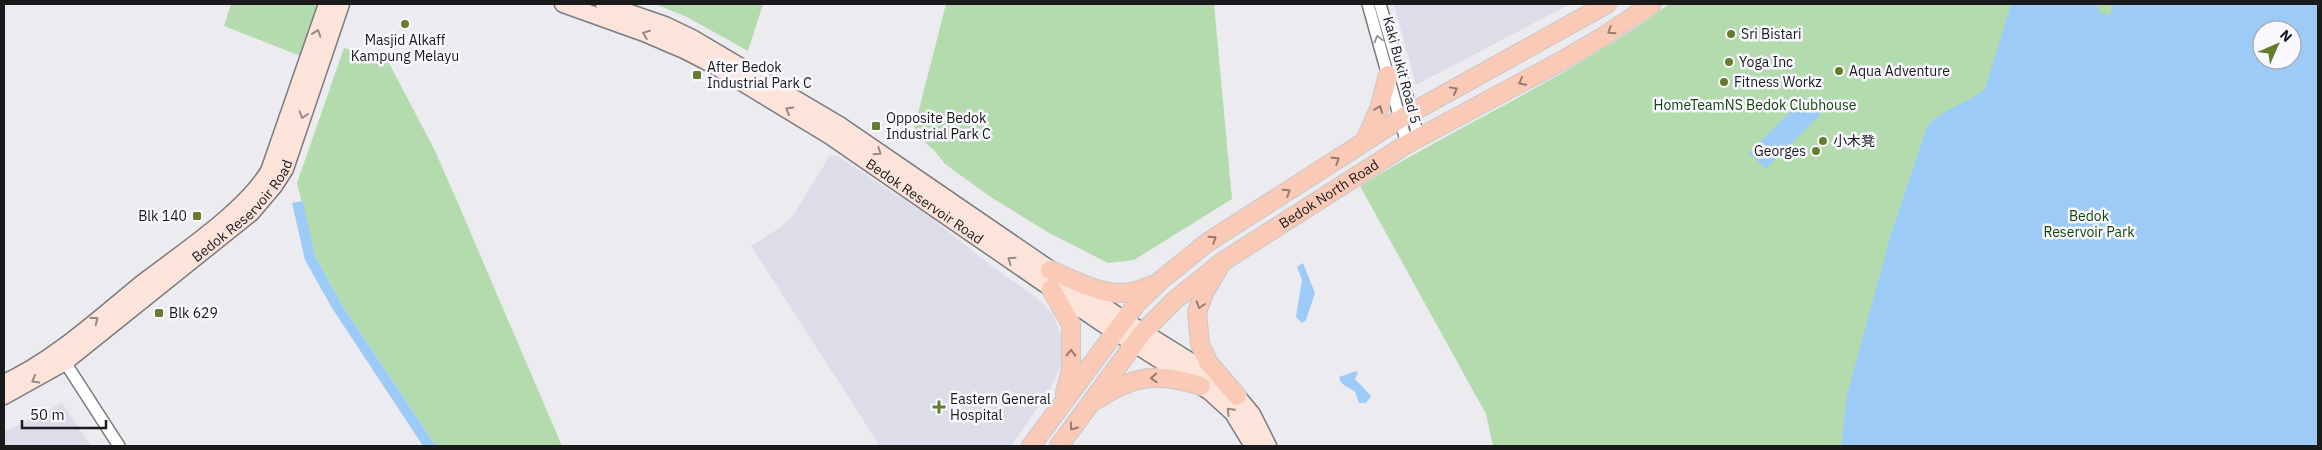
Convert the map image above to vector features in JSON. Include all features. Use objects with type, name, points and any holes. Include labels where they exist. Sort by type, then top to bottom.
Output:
[{"type":"main road","name":"Bedok Reservoir Road","points":[[4,383],[61,356],[234,211],[261,185],[269,171],[327,4]]},
{"type":"main road","name":"Bedok Reservoir Road","points":[[4,396],[61,356],[251,213],[274,186],[285,169],[341,4]]},
{"type":"main road","name":"Bedok Reservoir Road","points":[[563,4],[661,39],[715,66],[830,136],[1051,289],[1138,338],[1202,386],[1233,413],[1253,446]]},
{"type":"main road","name":"Bedok Reservoir Road","points":[[604,4],[664,25],[692,38],[841,126],[1050,270],[1119,326]]},
{"type":"main road","name":"Bedok North Road","points":[[1031,446],[1137,303],[1161,280],[1208,242],[1406,116],[1607,4]]},
{"type":"main road","name":"Bedok North Road","points":[[1059,446],[1138,338],[1175,300],[1222,262],[1413,141],[1572,55],[1652,4]]},
{"type":"main road","points":[[1365,141],[1379,109],[1388,75]]},
{"type":"main road","points":[[1222,262],[1204,293],[1197,312],[1198,330],[1200,344],[1208,362],[1237,396]]},
{"type":"main road","points":[[1050,270],[1099,291],[1118,294],[1140,291],[1161,280]]},
{"type":"main road","points":[[1051,289],[1071,324],[1071,370],[1064,401]]},
{"type":"main road","name":"Bedok Reservoir Road","points":[[1138,338],[1212,374],[1237,396],[1256,420],[1268,446]]},
{"type":"main road","points":[[1088,407],[1116,387],[1143,378],[1179,379],[1202,386]]},
{"type":"street","name":"Kaki Bukit Road 5","points":[[1368,4],[1388,75],[1406,116]]},
{"type":"street","name":"Kaki Bukit Road 5","points":[[1380,4],[1413,141]]},
{"type":"street","points":[[61,356],[119,446]]},
{"type":"shaded area","points":[[1394,4],[1570,4],[1416,85]]},
{"type":"shaded area","points":[[836,155],[930,217],[994,268],[1036,297],[1053,314],[1062,338],[1062,362],[1050,390],[1011,446],[880,446],[751,246],[781,227],[794,214],[829,157]]},
{"type":"shaded area","points":[[62,403],[91,446],[4,446],[4,432]]},
{"type":"green space","points":[[231,4],[321,4],[303,57],[224,26]]},
{"type":"green space","points":[[655,4],[763,4],[748,51],[687,17]]},
{"type":"green space","points":[[946,4],[1214,4],[1232,199],[1134,260],[1108,263],[1051,234],[992,198],[945,164],[934,150],[913,133]]},
{"type":"green space","name":"Bedok Reservoir Park","points":[[1669,4],[2318,4],[2318,446],[1493,446],[1486,414],[1360,186],[1595,54]]},
{"type":"green space","points":[[344,48],[389,63],[435,151],[562,446],[436,446],[341,303],[315,256],[297,183]]},
{"type":"water","points":[[2011,4],[2092,4],[2097,5],[2099,12],[2110,16],[2113,4],[2318,4],[2318,446],[1841,446],[1847,395],[1891,234],[1926,130],[1930,123],[1944,112],[1985,89]]},
{"type":"water","points":[[1805,98],[1821,114],[1766,169],[1749,153]]},
{"type":"water","points":[[303,201],[315,256],[341,303],[436,446],[423,446],[332,308],[305,260],[292,203]]},
{"type":"water","points":[[1303,263],[1315,293],[1306,320],[1302,323],[1296,317],[1302,280],[1297,267]]},
{"type":"water","points":[[1356,371],[1358,373],[1355,379],[1371,396],[1366,403],[1359,403],[1355,392],[1343,385],[1339,377]]},
{"type":"place","name":"Masjid Alkaff Kampung Melayu","points":[[405,24]]},
{"type":"place","name":"Sri Bistari","points":[[1731,34]]},
{"type":"place","name":"Yoga Inc","points":[[1729,62]]},
{"type":"place","name":"Aqua Adventure","points":[[1839,71]]},
{"type":"place","name":"After Bedok Industrial Park C","points":[[697,75]]},
{"type":"place","name":"Fitness Workz","points":[[1724,82]]},
{"type":"place","name":"Opposite Bedok Industrial Park C","points":[[876,126]]},
{"type":"place","name":"小木凳","points":[[1823,141]]},
{"type":"place","name":"Georges","points":[[1816,151]]},
{"type":"place","name":"Blk 140","points":[[197,216]]},
{"type":"place","name":"Blk 629","points":[[159,313]]},
{"type":"place","name":"Eastern General Hospital","points":[[939,407]]},
{"type":"park label","name":"HomeTeamNS Bedok Clubhouse","points":[[1755,105]]}]
